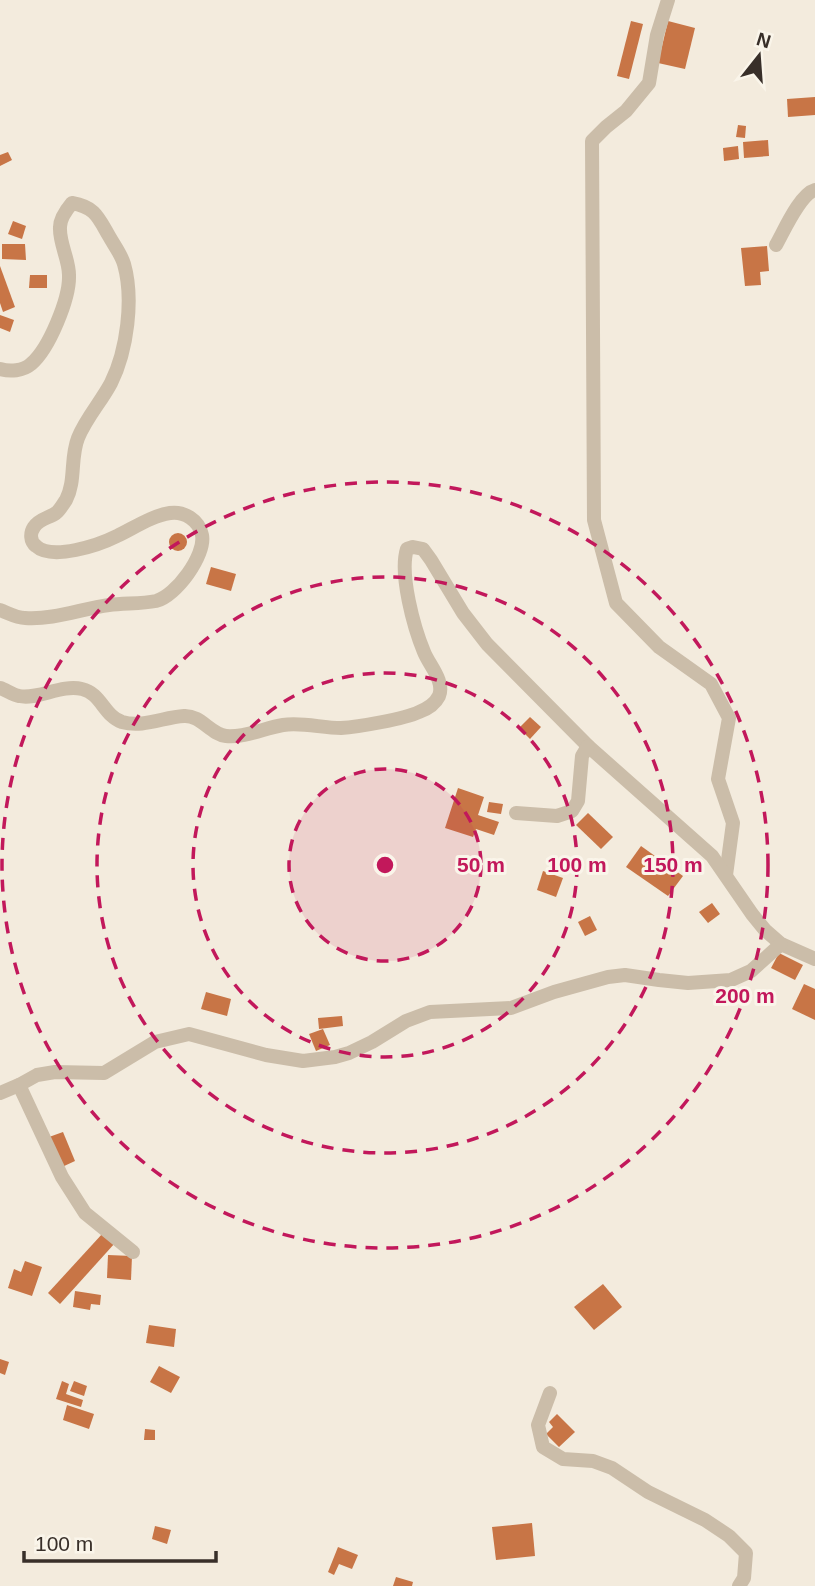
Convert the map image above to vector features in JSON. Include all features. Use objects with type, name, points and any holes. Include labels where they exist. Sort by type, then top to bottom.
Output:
[{"type":"street","points":[[668,0],[657,35],[649,83],[626,111],[592,141],[594,520],[616,603],[659,647],[711,684],[729,718],[718,779],[733,823],[726,874]]},
{"type":"street","points":[[776,245],[801,201],[810,191],[815,190]]},
{"type":"street","points":[[0,369],[23,369],[31,364],[48,340],[68,293],[69,274],[60,225],[65,211],[72,203],[83,205],[95,212],[124,263],[129,298],[124,346],[113,379],[82,428],[77,441],[71,486],[66,499],[57,512],[38,522],[33,528],[31,539],[46,552],[71,551],[114,538],[172,512],[186,515],[196,521],[202,536],[202,544],[185,578],[170,594],[157,601],[109,605],[50,617],[23,618],[0,610]]},
{"type":"street","points":[[0,688],[20,696],[69,688],[82,689],[92,693],[108,713],[120,722],[150,722],[187,715],[201,721],[219,735],[230,736],[286,724],[342,728],[419,713],[435,702],[441,692],[439,680],[424,654],[413,619],[404,559],[407,549],[422,549],[463,614],[486,644],[587,746],[712,856],[765,930],[781,944],[815,959]]},
{"type":"street","points":[[516,813],[557,816],[572,811],[578,801],[582,756],[587,746]]},
{"type":"street","points":[[0,1093],[37,1075],[55,1072],[104,1073],[155,1042],[189,1034],[266,1055],[303,1061],[335,1057],[349,1053],[406,1021],[430,1012],[512,1008],[608,976],[625,975],[688,983],[731,980],[751,971],[781,944]]},
{"type":"street","points":[[19,1085],[62,1177],[85,1213],[133,1252]]},
{"type":"street","points":[[550,1393],[538,1425],[543,1447],[563,1459],[593,1461],[612,1468],[648,1492],[705,1520],[729,1536],[746,1553],[744,1578],[739,1586]]},
{"type":"building","points":[[631,21],[643,24],[629,79],[617,76]]},
{"type":"building","points":[[668,21],[695,28],[685,69],[658,63]]},
{"type":"building","points":[[815,97],[815,115],[788,117],[787,99]]},
{"type":"building","points":[[738,125],[746,126],[745,138],[736,137]]},
{"type":"building","points":[[768,140],[769,156],[744,158],[743,142]]},
{"type":"building","points":[[738,146],[739,159],[724,161],[723,148]]},
{"type":"building","points":[[8,152],[12,160],[0,166],[0,155]]},
{"type":"building","points":[[13,221],[26,226],[22,239],[8,234]]},
{"type":"building","points":[[2,244],[25,244],[26,260],[2,259]]},
{"type":"building","points":[[767,246],[769,271],[760,272],[761,285],[745,286],[741,248]]},
{"type":"building","points":[[0,266],[15,307],[3,312],[0,303]]},
{"type":"building","points":[[30,275],[47,275],[47,288],[29,288]]},
{"type":"building","points":[[0,315],[14,320],[10,332],[0,328]]},
{"type":"building","points":[[174,533],[182,533],[187,542],[185,549],[174,551],[169,546],[169,538]]},
{"type":"building","points":[[211,567],[236,574],[231,591],[206,584]]},
{"type":"building","points":[[530,717],[541,727],[530,739],[519,728]]},
{"type":"building","points":[[458,788],[484,797],[478,815],[499,822],[494,835],[476,829],[473,837],[445,828]]},
{"type":"building","points":[[489,802],[503,804],[501,814],[487,812]]},
{"type":"building","points":[[588,813],[613,837],[601,849],[576,825]]},
{"type":"building","points":[[641,846],[683,876],[668,896],[626,867]]},
{"type":"building","points":[[543,871],[563,878],[556,897],[537,890]]},
{"type":"building","points":[[712,903],[720,914],[708,923],[699,912]]},
{"type":"building","points":[[590,916],[597,930],[585,936],[578,922]]},
{"type":"building","points":[[779,953],[803,965],[795,980],[771,968]]},
{"type":"building","points":[[804,984],[815,989],[815,1020],[792,1009]]},
{"type":"building","points":[[206,992],[231,999],[227,1016],[201,1009]]},
{"type":"building","points":[[342,1016],[343,1026],[319,1029],[318,1018]]},
{"type":"building","points":[[323,1029],[330,1045],[316,1051],[309,1034]]},
{"type":"building","points":[[63,1132],[75,1161],[62,1167],[49,1137]]},
{"type":"building","points":[[103,1233],[115,1243],[60,1304],[48,1293]]},
{"type":"building","points":[[108,1255],[132,1256],[131,1280],[107,1278]]},
{"type":"building","points":[[25,1261],[42,1267],[32,1296],[8,1288],[14,1269],[21,1272]]},
{"type":"building","points":[[603,1284],[622,1307],[594,1330],[574,1307]]},
{"type":"building","points":[[75,1291],[101,1295],[100,1305],[91,1304],[90,1310],[73,1307]]},
{"type":"building","points":[[149,1325],[176,1329],[174,1347],[146,1343]]},
{"type":"building","points":[[0,1359],[9,1362],[5,1375],[0,1373]]},
{"type":"building","points":[[159,1366],[180,1377],[171,1393],[150,1382]]},
{"type":"building","points":[[62,1381],[69,1384],[66,1394],[83,1400],[81,1407],[56,1399]]},
{"type":"building","points":[[74,1381],[87,1386],[84,1396],[70,1391]]},
{"type":"building","points":[[67,1405],[94,1414],[89,1429],[63,1420]]},
{"type":"building","points":[[557,1414],[575,1432],[559,1447],[546,1434],[553,1427],[549,1422]]},
{"type":"building","points":[[145,1429],[155,1430],[155,1440],[144,1440]]},
{"type":"building","points":[[532,1523],[535,1556],[496,1560],[492,1527]]},
{"type":"building","points":[[155,1526],[171,1530],[167,1544],[152,1539]]},
{"type":"building","points":[[338,1547],[358,1555],[352,1569],[339,1564],[334,1575],[328,1572]]},
{"type":"building","points":[[396,1577],[413,1582],[412,1586],[393,1586]]}]
